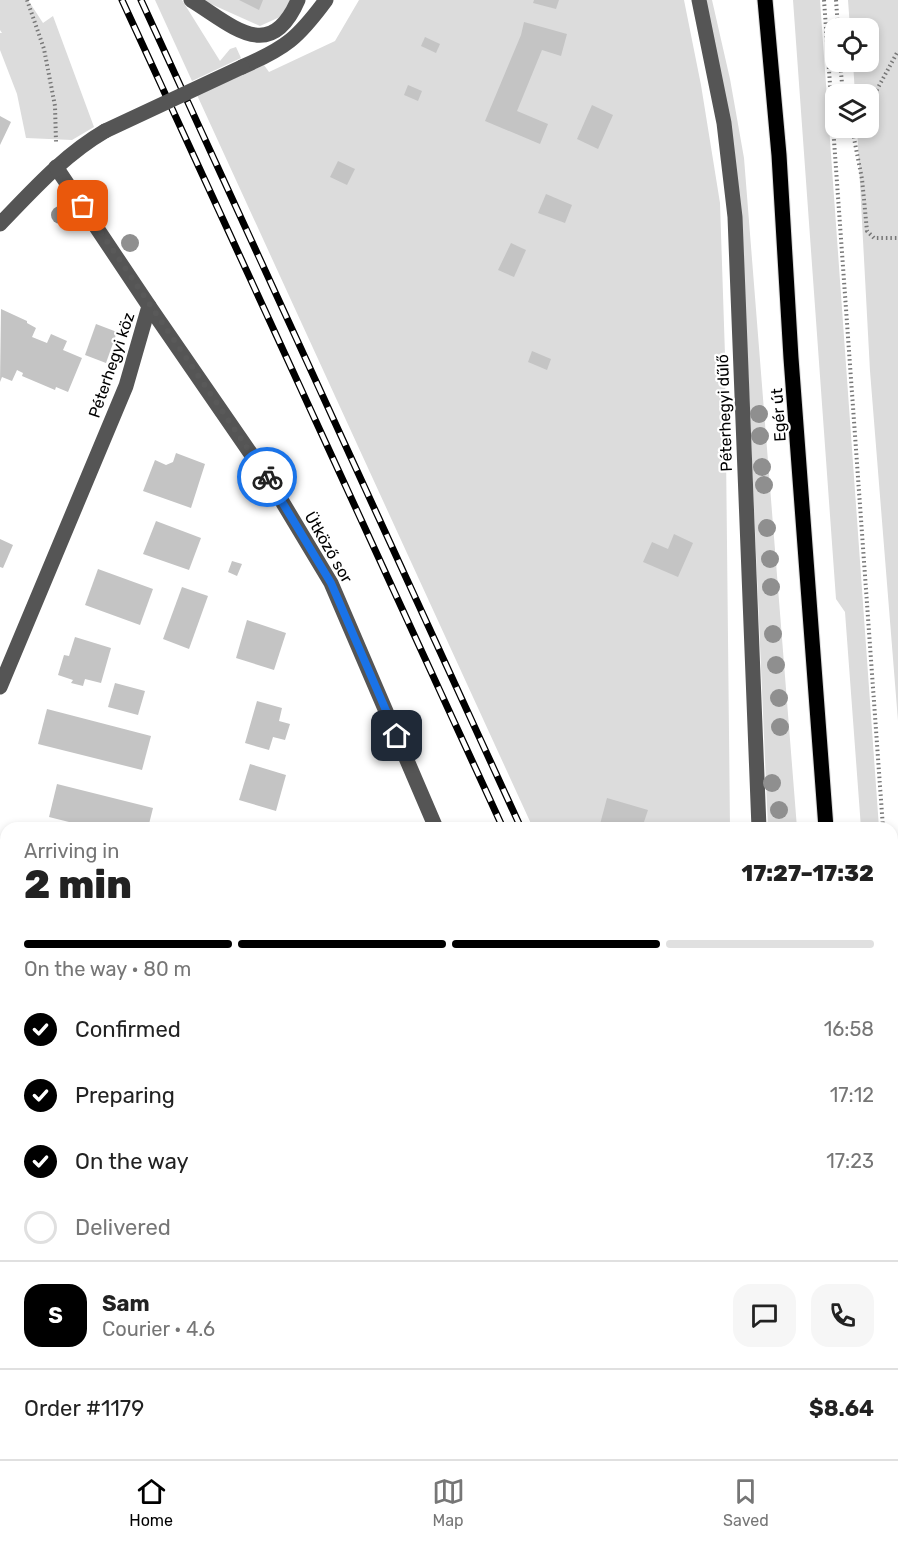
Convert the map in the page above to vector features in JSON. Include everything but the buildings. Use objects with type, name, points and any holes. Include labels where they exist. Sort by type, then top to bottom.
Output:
[{"type":"main road","name":"Egér út","points":[[765,0],[779,155],[791,358],[826,822]]},
{"type":"street","points":[[191,0],[235,27],[255,36],[262,36],[287,23],[298,0]]},
{"type":"street","points":[[0,224],[56,167],[87,142],[105,131],[277,51],[294,39],[327,0]]},
{"type":"street","name":"Péterhegyi dűlő","points":[[699,0],[724,123],[735,217],[759,822]]},
{"type":"street","name":"Péterhegyi köz","points":[[0,687],[126,386],[149,306],[56,167]]},
{"type":"street","name":"Ütköző sor","points":[[149,306],[271,483],[331,583],[433,822]]},
{"type":"path","points":[[27,0],[44,49],[55,106],[56,167]]},
{"type":"path","points":[[824,0],[883,822]]},
{"type":"path","points":[[836,0],[837,18]]},
{"type":"path","points":[[879,86],[898,51]]},
{"type":"path","points":[[855,138],[867,231],[874,238],[898,238]]},
{"type":"shaded area","points":[[0,0],[28,0],[43,23],[53,16],[94,127],[72,140],[26,138],[17,94],[0,50],[0,33],[2,33],[0,30]]},
{"type":"shaded area","points":[[155,0],[182,0],[220,61],[230,49],[236,47],[241,58],[192,81]]},
{"type":"shaded area","points":[[202,0],[290,0],[282,16],[260,26]]},
{"type":"shaded area","points":[[359,0],[684,0],[701,85],[720,203],[725,355],[730,822],[530,822],[197,95],[264,65],[269,72],[335,41]]},
{"type":"shaded area","points":[[705,0],[712,0],[730,79],[744,158],[797,822],[768,822],[748,369]]},
{"type":"shaded area","points":[[793,0],[820,0],[826,84],[825,138],[830,138],[879,822],[861,822],[845,612],[836,599]]},
{"type":"shaded area","points":[[848,0],[898,0],[898,721],[870,371],[858,138],[879,138],[879,84],[854,84],[854,72],[879,72],[879,18],[849,18]]},
{"type":"railway","points":[[122,0],[500,822]]},
{"type":"railway","points":[[141,0],[518,822]]},
{"type":"way so far","points":[[83,206],[267,477]]},
{"type":"route","points":[[267,477],[331,583],[397,736]]}]
